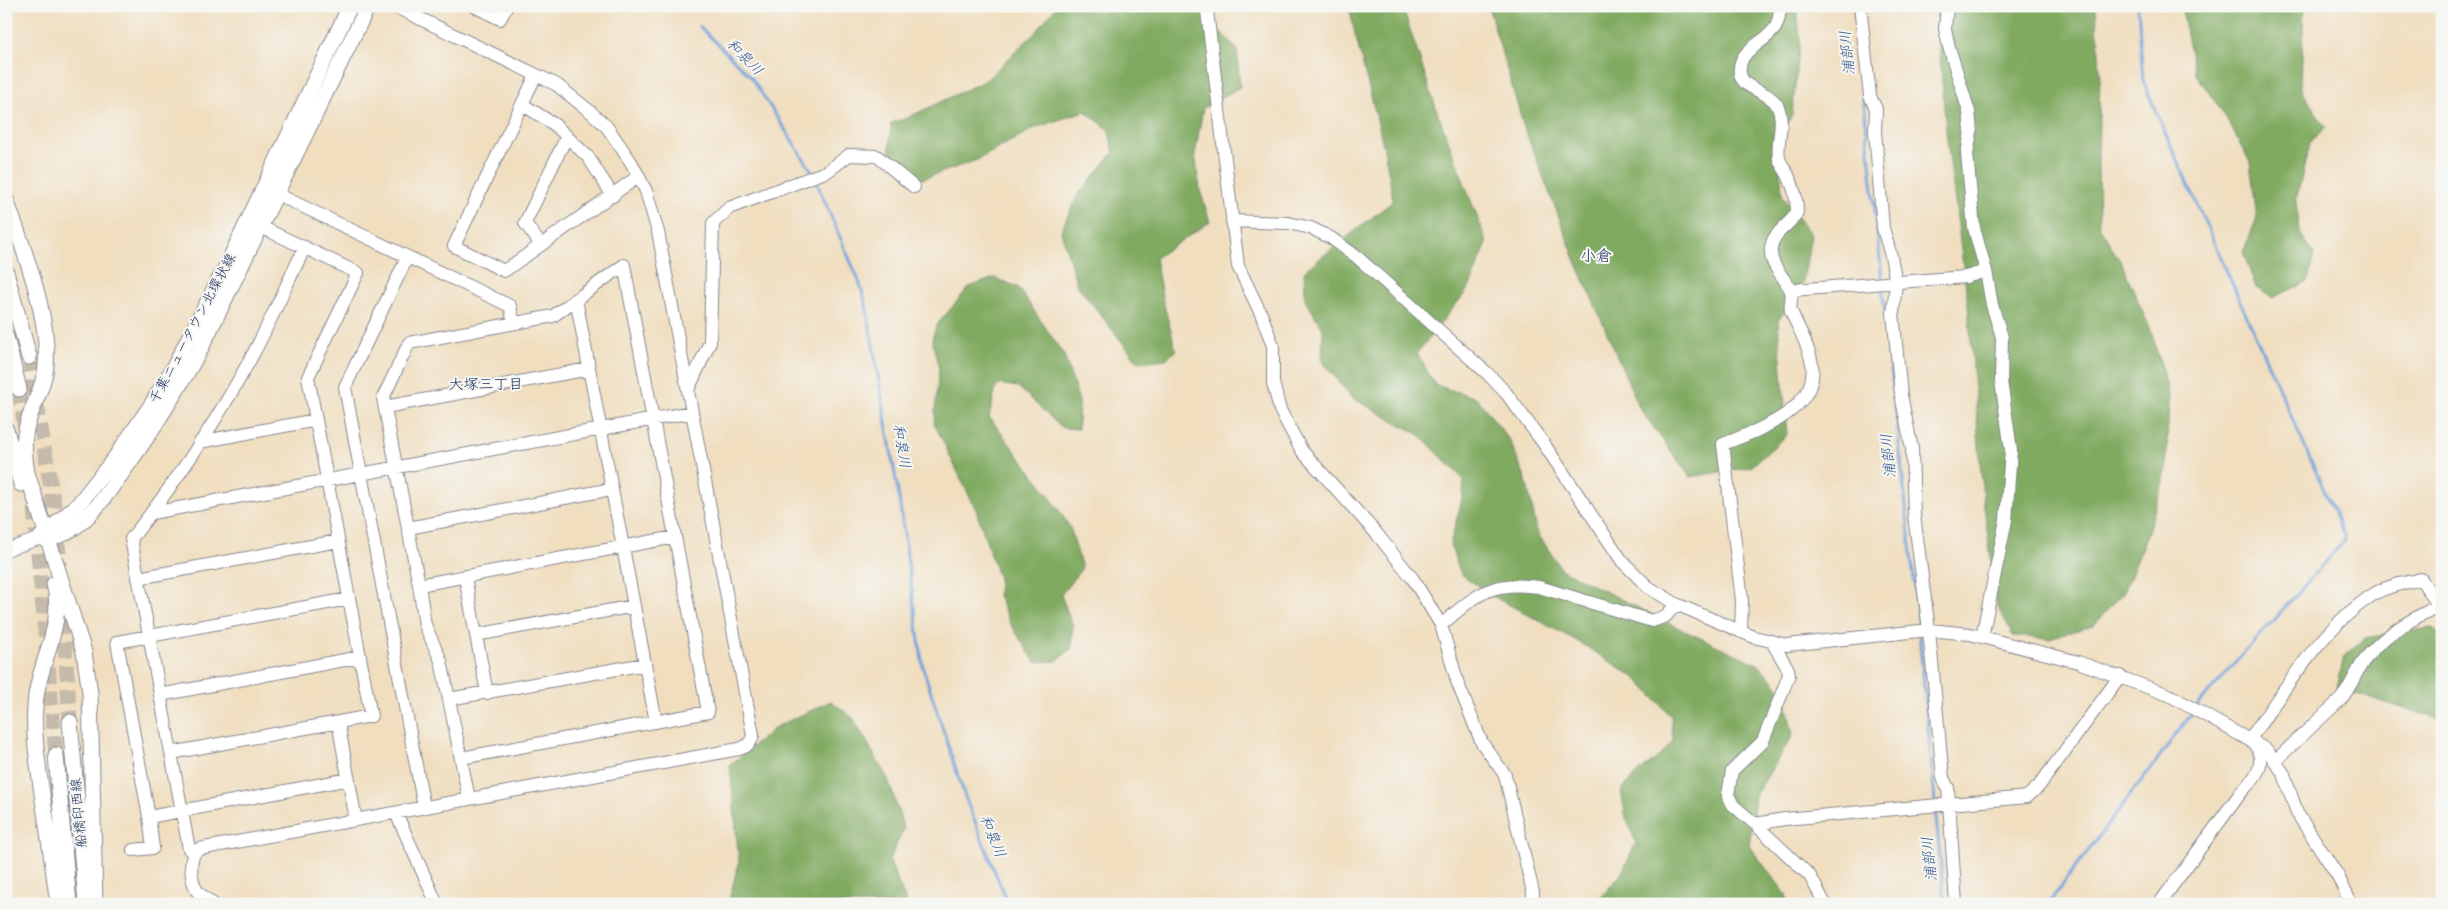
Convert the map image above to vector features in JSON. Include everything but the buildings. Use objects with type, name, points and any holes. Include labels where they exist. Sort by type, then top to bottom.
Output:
[{"type":"main road","name":"千葉ニュータウン北環状線","points":[[258,221],[350,6]]},
{"type":"main road","name":"千葉ニュータウン北環状線","points":[[45,536],[78,505],[152,404],[258,221],[368,6]]},
{"type":"main road","points":[[6,200],[42,316],[45,338],[46,368],[25,434],[24,452],[27,473],[45,536],[84,652],[90,693],[95,904]]},
{"type":"main road","points":[[6,272],[29,357]]},
{"type":"main road","points":[[6,337],[19,389]]},
{"type":"main road","points":[[6,430],[16,469],[45,536],[58,599],[55,632],[44,660],[35,704],[35,742],[58,904]]},
{"type":"main road","name":"船橋印西線","points":[[70,722],[86,904]]},
{"type":"main road","name":"船橋印西線","points":[[56,755],[69,904]]},
{"type":"street","points":[[213,904],[196,889],[191,861],[194,853],[203,848],[739,749],[745,747],[752,740],[751,725],[656,224],[646,191],[639,176],[607,127],[576,99],[557,85],[394,6]]},
{"type":"street","points":[[474,6],[500,19],[507,6]]},
{"type":"street","points":[[1209,6],[1207,11],[1238,266],[1262,316],[1273,346],[1273,384],[1280,410],[1302,451],[1377,534],[1413,579],[1441,625],[1458,684],[1482,743],[1505,775],[1533,892],[1533,904]]},
{"type":"street","points":[[1741,632],[1742,600],[1723,444],[1755,432],[1783,417],[1807,395],[1811,387],[1812,364],[1790,308],[1792,290],[1771,259],[1773,240],[1797,212],[1794,188],[1779,157],[1781,117],[1777,106],[1770,96],[1750,88],[1742,81],[1739,74],[1744,54],[1776,28],[1781,6]]},
{"type":"street","points":[[1860,6],[1870,96],[1876,109],[1876,140],[1883,228],[1892,256],[1892,273],[1896,283],[1893,312],[1901,394],[1912,449],[1914,516],[1929,630],[1943,778],[1948,788],[1956,904]]},
{"type":"street","points":[[1947,6],[1945,29],[1969,112],[1971,131],[1968,154],[1974,228],[1986,271],[1992,305],[2002,337],[2001,381],[2011,450],[2006,520],[1982,637]]},
{"type":"street","points":[[536,75],[454,246],[504,271],[639,176]]},
{"type":"street","points":[[522,104],[555,125],[588,157],[613,196]]},
{"type":"street","points":[[541,245],[525,222],[567,136]]},
{"type":"street","points":[[688,390],[710,342],[713,223],[729,208],[828,171],[849,155],[877,156],[914,187]]},
{"type":"street","points":[[285,198],[510,306],[514,323]]},
{"type":"street","points":[[171,753],[371,716],[308,378],[358,273],[258,221]]},
{"type":"street","points":[[1232,221],[1288,223],[1311,228],[1331,238],[1357,257],[1488,374],[1506,393],[1544,444],[1622,562],[1648,587],[1676,604],[1741,632],[1772,642],[1787,644],[1809,643],[1929,630],[1982,637],[2078,662],[2169,695],[2268,750],[2284,774],[2297,813],[2338,876],[2351,904]]},
{"type":"street","points":[[194,853],[190,849],[182,810],[131,539],[152,513],[200,442],[252,356],[305,247]]},
{"type":"street","points":[[407,258],[345,387],[423,802]]},
{"type":"street","points":[[461,758],[708,712],[624,265],[553,316],[408,343],[383,398],[425,625],[441,661],[469,799]]},
{"type":"street","points":[[1792,290],[1896,283],[1966,276],[1986,271]]},
{"type":"street","points":[[576,299],[656,722]]},
{"type":"street","points":[[385,407],[589,369]]},
{"type":"street","points":[[152,513],[692,412]]},
{"type":"street","points":[[200,442],[316,420]]},
{"type":"street","points":[[408,528],[612,489]]},
{"type":"street","points":[[6,550],[45,536]]},
{"type":"street","points":[[419,585],[675,537]]},
{"type":"street","points":[[138,578],[338,541]]},
{"type":"street","points":[[465,577],[487,692]]},
{"type":"street","points":[[2253,741],[2308,657],[2350,612],[2375,594],[2395,585],[2421,579],[2440,604],[2401,626],[2370,653],[2362,663],[2350,688],[2341,699],[2276,760]]},
{"type":"street","points":[[1441,625],[1478,595],[1506,584],[1539,587],[1652,621],[1666,616],[1676,604]]},
{"type":"street","points":[[133,850],[153,848],[149,816],[117,642],[349,599]]},
{"type":"street","points":[[476,635],[634,606]]},
{"type":"street","points":[[1772,642],[1788,669],[1789,675],[1763,741],[1735,765],[1728,786],[1728,796],[1733,806],[1810,876],[1825,904]]},
{"type":"street","points":[[160,694],[360,657]]},
{"type":"street","points":[[449,700],[645,664]]},
{"type":"street","points":[[1755,824],[1784,819],[2027,797],[2039,786],[2120,676]]},
{"type":"street","points":[[338,722],[356,820]]},
{"type":"street","points":[[2159,904],[2242,791],[2255,778],[2260,769],[2261,754],[2253,741]]},
{"type":"street","points":[[149,816],[348,779]]},
{"type":"street","points":[[396,813],[437,904]]},
{"type":"green space","points":[[1057,6],[1195,6],[1237,49],[1240,87],[1203,108],[1195,154],[1200,190],[1210,222],[1155,258],[1163,301],[1176,350],[1166,359],[1138,362],[1077,285],[1061,231],[1077,196],[1114,152],[1108,129],[1085,111],[1035,128],[977,160],[911,183],[889,158],[891,123],[907,118],[986,80],[1034,34]]},
{"type":"green space","points":[[1349,6],[1402,6],[1438,114],[1487,243],[1469,288],[1417,353],[1435,385],[1477,398],[1510,441],[1526,480],[1538,534],[1562,570],[1687,632],[1758,664],[1784,693],[1793,735],[1755,796],[1749,846],[1786,894],[1788,904],[1595,904],[1621,874],[1636,843],[1626,818],[1621,792],[1633,777],[1667,749],[1673,741],[1671,716],[1636,678],[1577,641],[1489,594],[1461,574],[1450,545],[1463,495],[1464,480],[1420,435],[1352,398],[1322,361],[1323,329],[1305,299],[1304,271],[1393,201],[1385,152]]},
{"type":"green space","points":[[1488,6],[1797,6],[1800,39],[1792,115],[1779,139],[1782,195],[1811,235],[1803,283],[1778,321],[1787,435],[1751,467],[1690,477],[1640,409],[1575,259],[1524,127]]},
{"type":"green space","points":[[1936,6],[2096,6],[2100,72],[2099,226],[2123,266],[2152,333],[2169,396],[2166,471],[2149,529],[2125,590],[2094,625],[2050,639],[2013,636],[1997,606],[1983,499],[1968,304],[1946,131]]},
{"type":"green space","points":[[2181,6],[2304,6],[2301,89],[2326,128],[2310,142],[2296,201],[2299,232],[2314,254],[2308,281],[2273,298],[2256,288],[2243,252],[2257,218],[2250,162],[2224,114],[2195,73]]},
{"type":"green space","points":[[994,278],[1018,287],[1064,355],[1079,401],[1078,429],[1062,428],[1018,387],[997,384],[989,417],[1049,495],[1070,527],[1082,568],[1061,595],[1073,626],[1071,649],[1056,661],[1035,662],[1011,625],[998,595],[999,579],[976,510],[934,423],[939,369],[932,340],[936,326],[969,287]]},
{"type":"green space","points":[[2431,628],[2442,632],[2442,720],[2337,688],[2344,656],[2364,638]]},
{"type":"green space","points":[[831,701],[853,718],[888,779],[904,829],[889,860],[907,904],[725,904],[729,900],[739,862],[730,765],[776,727]]},
{"type":"waterway","name":"浦部川","points":[[1854,6],[1882,279]]},
{"type":"waterway","points":[[2138,6],[2143,80],[2344,535],[2344,541],[2196,707]]},
{"type":"waterway","name":"和泉川","points":[[699,26],[751,77],[813,173]]},
{"type":"waterway","name":"和泉川","points":[[815,179],[859,281],[866,304],[898,492],[923,668],[965,797],[1008,904]]},
{"type":"waterway","name":"浦部川","points":[[1882,285],[1919,627]]},
{"type":"waterway","name":"浦部川","points":[[1919,633],[1935,801]]},
{"type":"waterway","points":[[2048,904],[2193,712]]},
{"type":"waterway","name":"浦部川","points":[[1935,808],[1945,904]]},
{"type":"tunnel","points":[[29,357],[54,505],[60,565]]},
{"type":"tunnel","points":[[19,389],[26,435]]},
{"type":"tunnel","points":[[34,507],[56,755]]},
{"type":"tunnel","points":[[62,596],[70,722]]},
{"type":"district","name":"小倉","points":[[1596,255]]},
{"type":"district","name":"大塚三丁目","points":[[486,384]]}]
